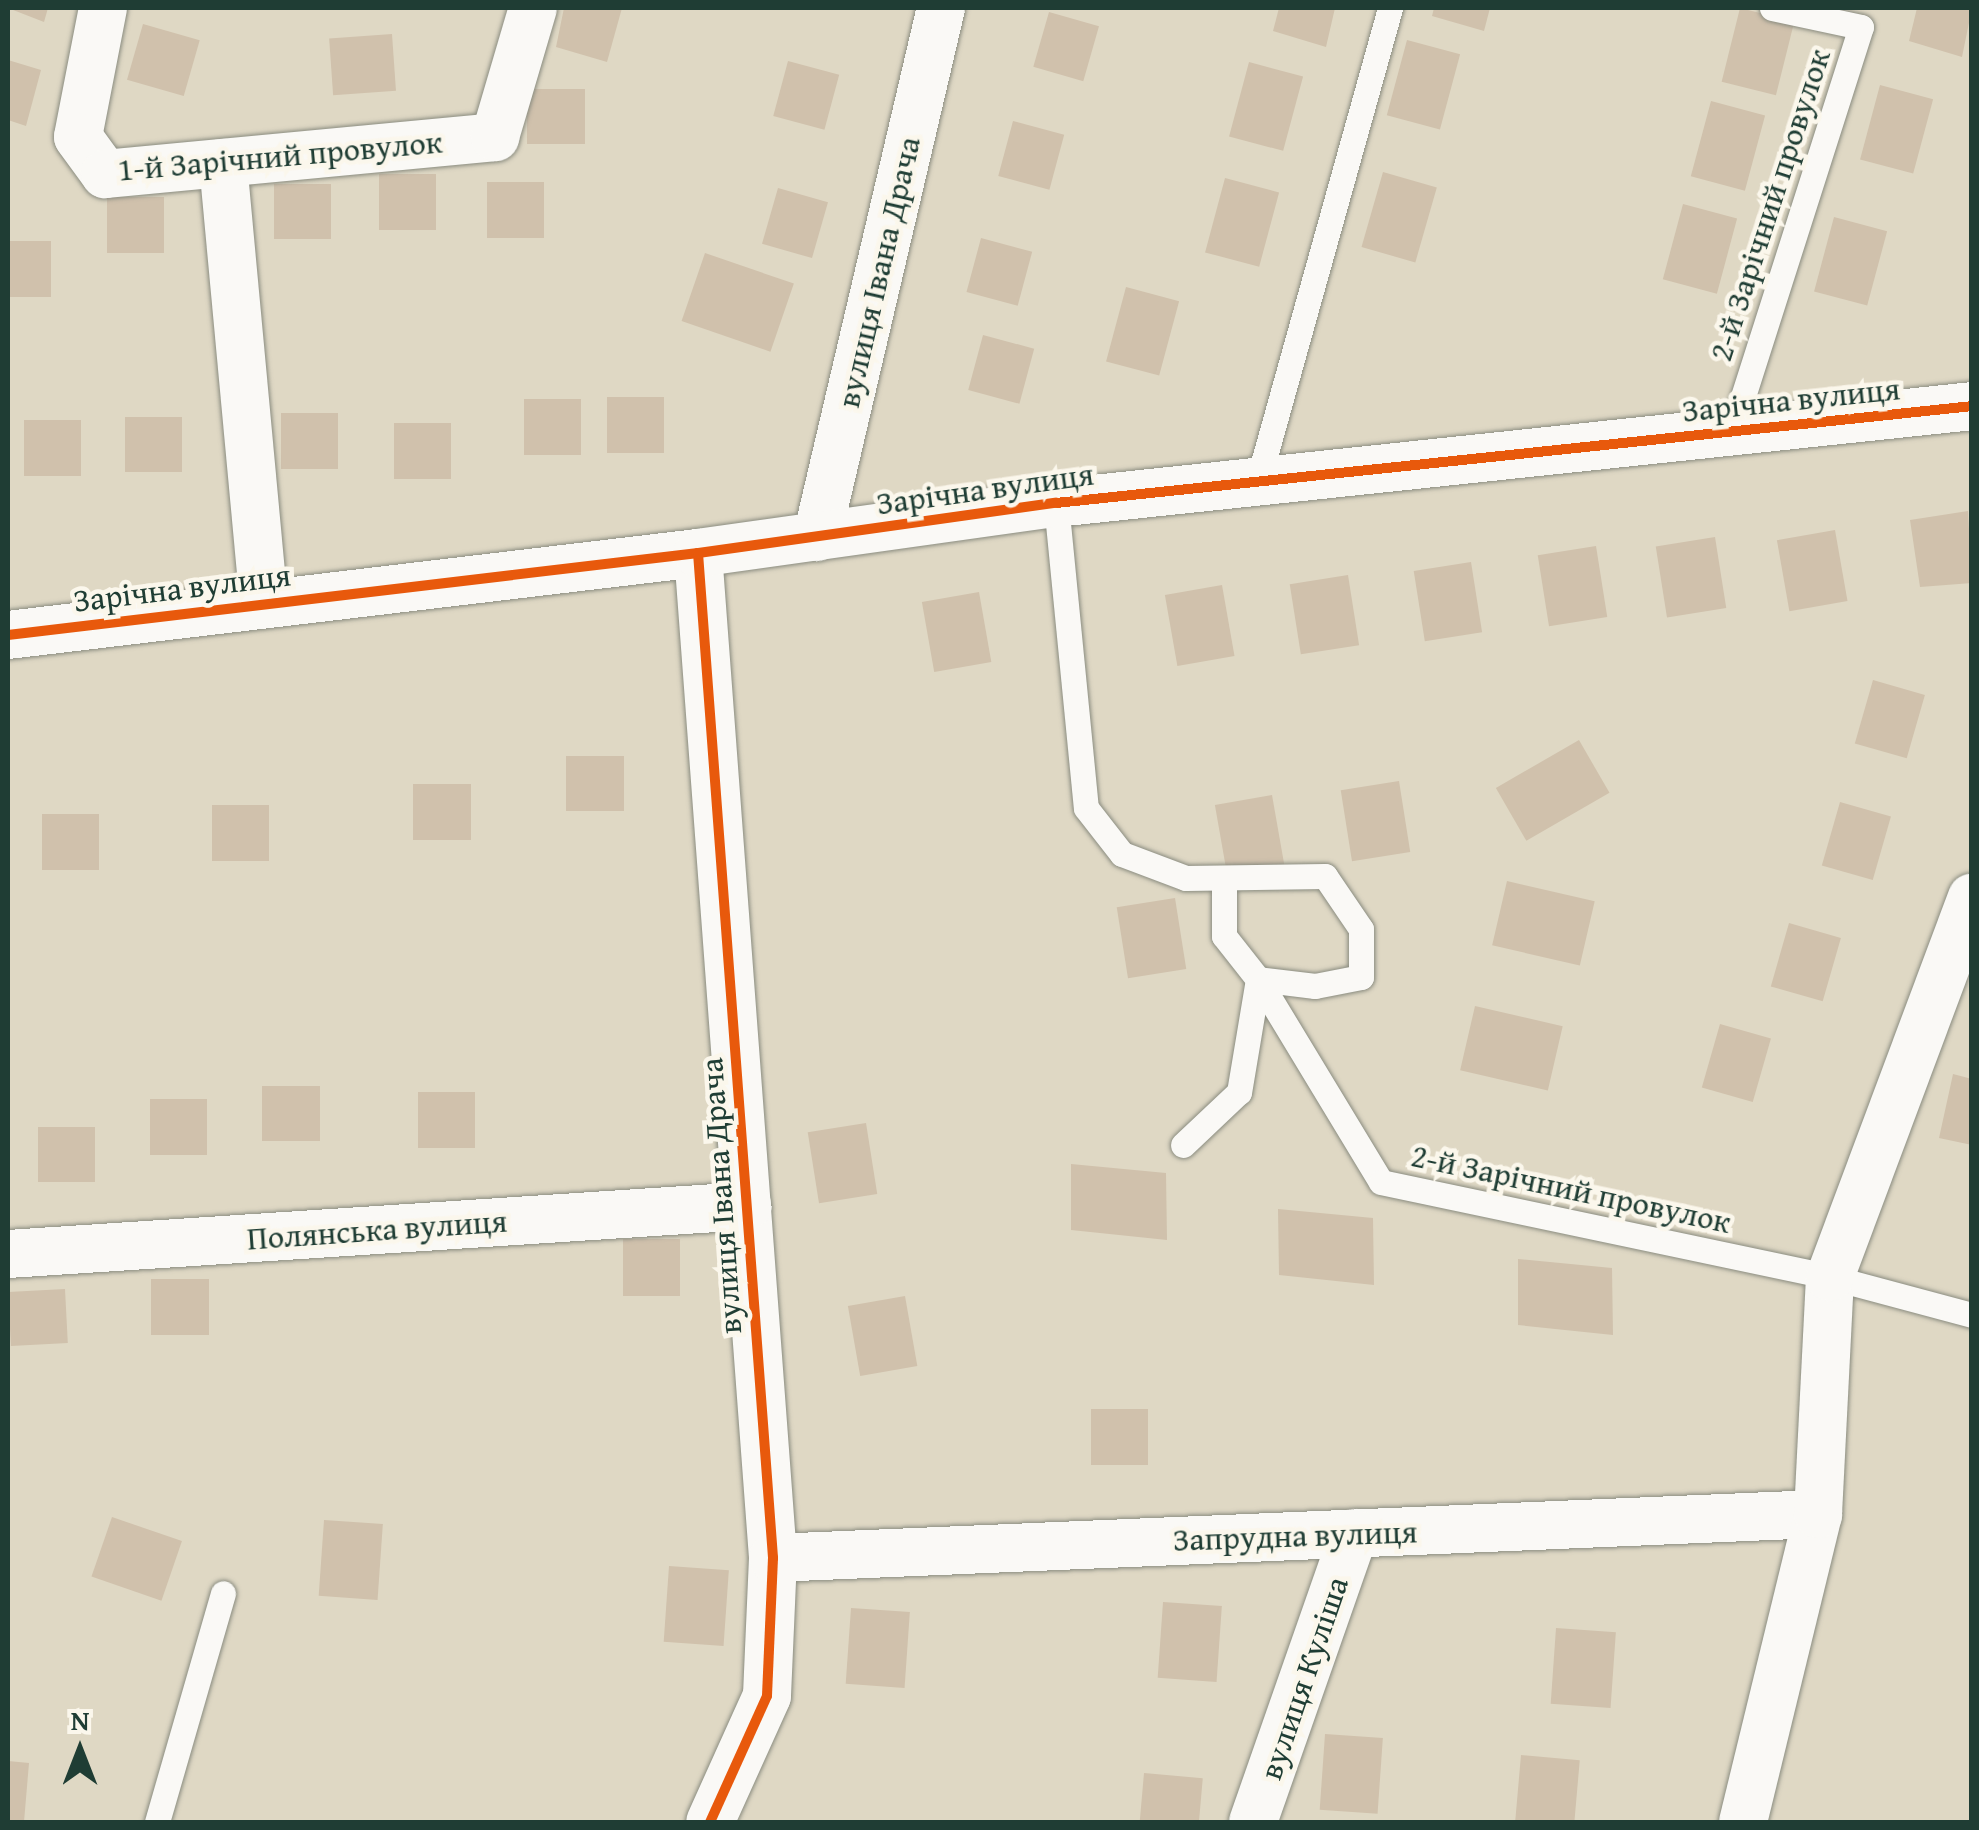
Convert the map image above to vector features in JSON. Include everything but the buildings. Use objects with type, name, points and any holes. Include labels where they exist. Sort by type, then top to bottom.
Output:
[{"type":"street","name":"1-й Зарічний провулок","points":[[103,8],[78,138],[104,174],[496,138],[533,8]]},
{"type":"street","name":"вулиця Івана Драча","points":[[817,536],[941,8]]},
{"type":"street","points":[[224,162],[264,604]]},
{"type":"street","name":"Зарічна вулиця","points":[[8,635],[698,553],[1056,503],[1972,406]]},
{"type":"street","name":"вулиця Івана Драча","points":[[698,553],[773,1558],[767,1696],[710,1822]]},
{"type":"street","points":[[1743,1822],[1818,1514],[1830,1277],[1972,898]]},
{"type":"street","name":"Полянська вулиця","points":[[8,1254],[747,1206]]},
{"type":"street","name":"Запрудна вулиця","points":[[773,1558],[1818,1514]]},
{"type":"street","name":"вулиця Куліша","points":[[1253,1822],[1354,1534]]},
{"type":"lane","points":[[1258,482],[1390,8]]},
{"type":"lane","name":"2-й Зарічний провулок","points":[[1732,431],[1860,27],[1772,8]]},
{"type":"lane","points":[[1056,503],[1086,808],[1122,854],[1186,878],[1325,876],[1361,929],[1361,978],[1314,986],[1258,979],[1239,1092],[1184,1145]]},
{"type":"lane","name":"2-й Зарічний провулок","points":[[1224,878],[1224,936],[1258,979],[1381,1182],[1830,1277],[1972,1315]]},
{"type":"lane","points":[[157,1822],[223,1594]]},
{"type":"cycle path","points":[[8,635],[698,553],[1056,503],[1972,406]]},
{"type":"cycle path","points":[[698,553],[773,1558],[767,1696],[710,1822]]}]
